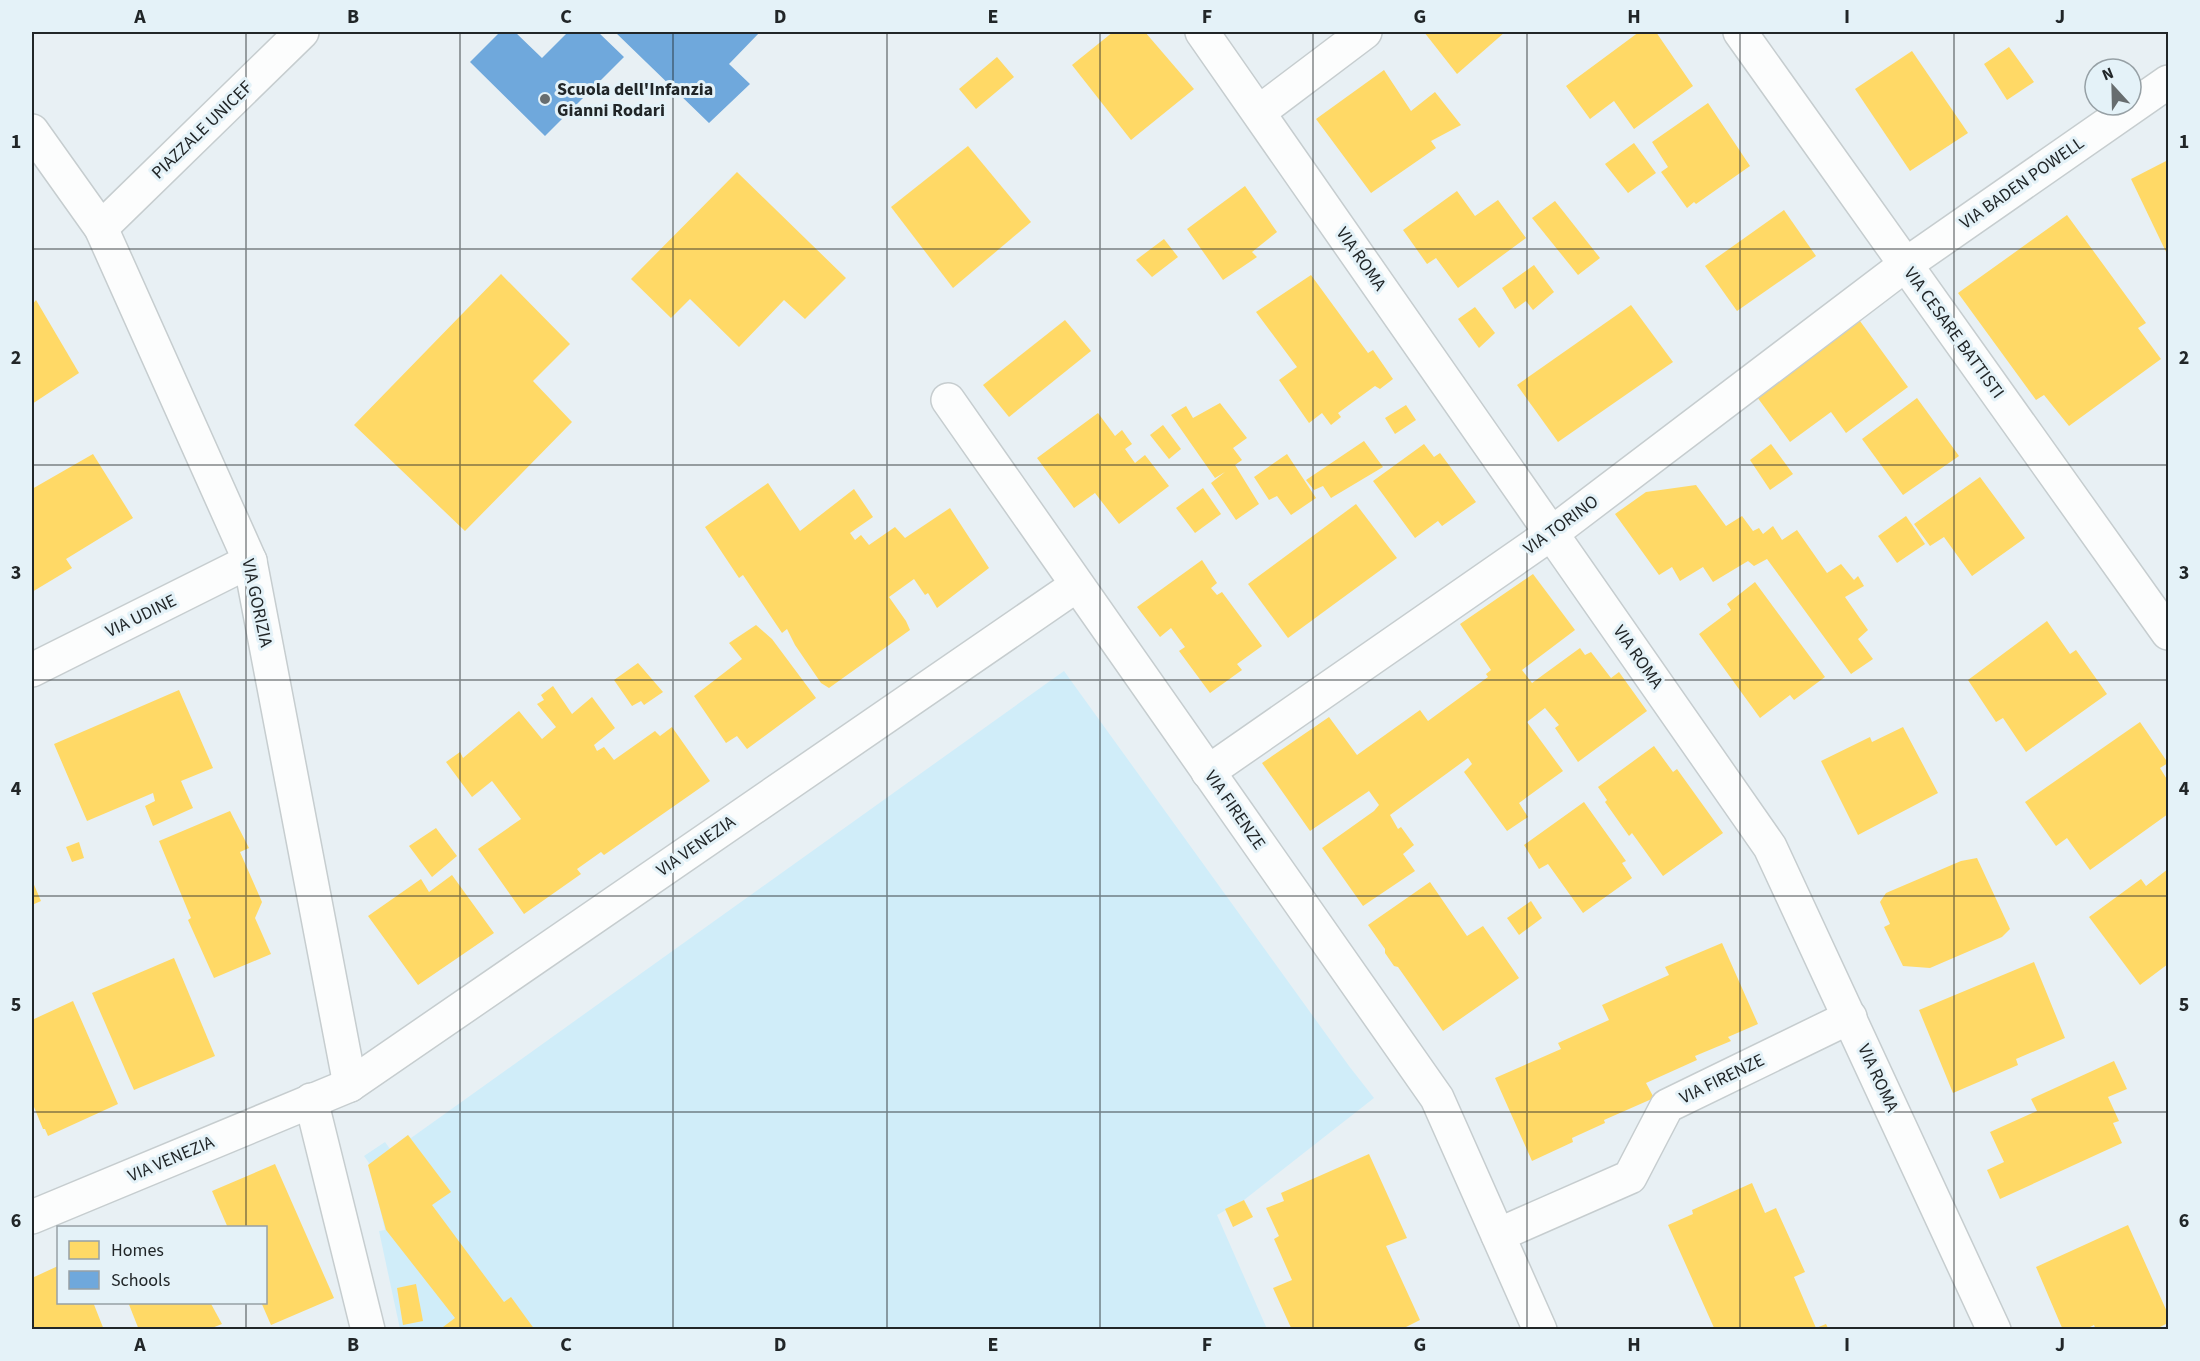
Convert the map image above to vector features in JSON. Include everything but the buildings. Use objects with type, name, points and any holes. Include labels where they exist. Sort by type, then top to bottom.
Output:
[{"type":"street","name":"PIAZZALE UNICEF","points":[[101,228],[302,32]]},
{"type":"street","name":"VIA ROMA","points":[[1202,32],[1770,847],[1994,1329]]},
{"type":"street","points":[[1259,112],[1365,32]]},
{"type":"street","name":"VIA CESARE BATTISTI","points":[[1740,32],[2169,633]]},
{"type":"street","name":"VIA BADEN POWELL","points":[[1905,265],[2169,82]]},
{"type":"street","name":"VIA GORIZIA","points":[[32,131],[101,228],[250,561],[350,1084]]},
{"type":"street","name":"VIA TORINO","points":[[1208,772],[1552,533],[1905,265]]},
{"type":"street","name":"VIA FIRENZE","points":[[948,400],[1437,1098],[1540,1329]]},
{"type":"street","name":"VIA UDINE","points":[[32,670],[250,561]]},
{"type":"street","name":"VIA VENEZIA","points":[[32,1217],[350,1084],[1077,585]]},
{"type":"street","name":"VIA FIRENZE","points":[[1498,1235],[1630,1177],[1667,1106],[1850,1017]]},
{"type":"street","points":[[311,1100],[368,1329]]},
{"type":"shaded area","points":[[1064,671],[1374,1098],[1244,1200],[1217,1215],[1267,1329],[400,1329],[379,1231],[385,1230],[369,1163],[364,1156],[385,1142],[390,1149],[408,1135],[411,1138]]},
{"type":"place","name":"Scuola dell'Infanzia Gianni Rodari","points":[[545,99]]}]
